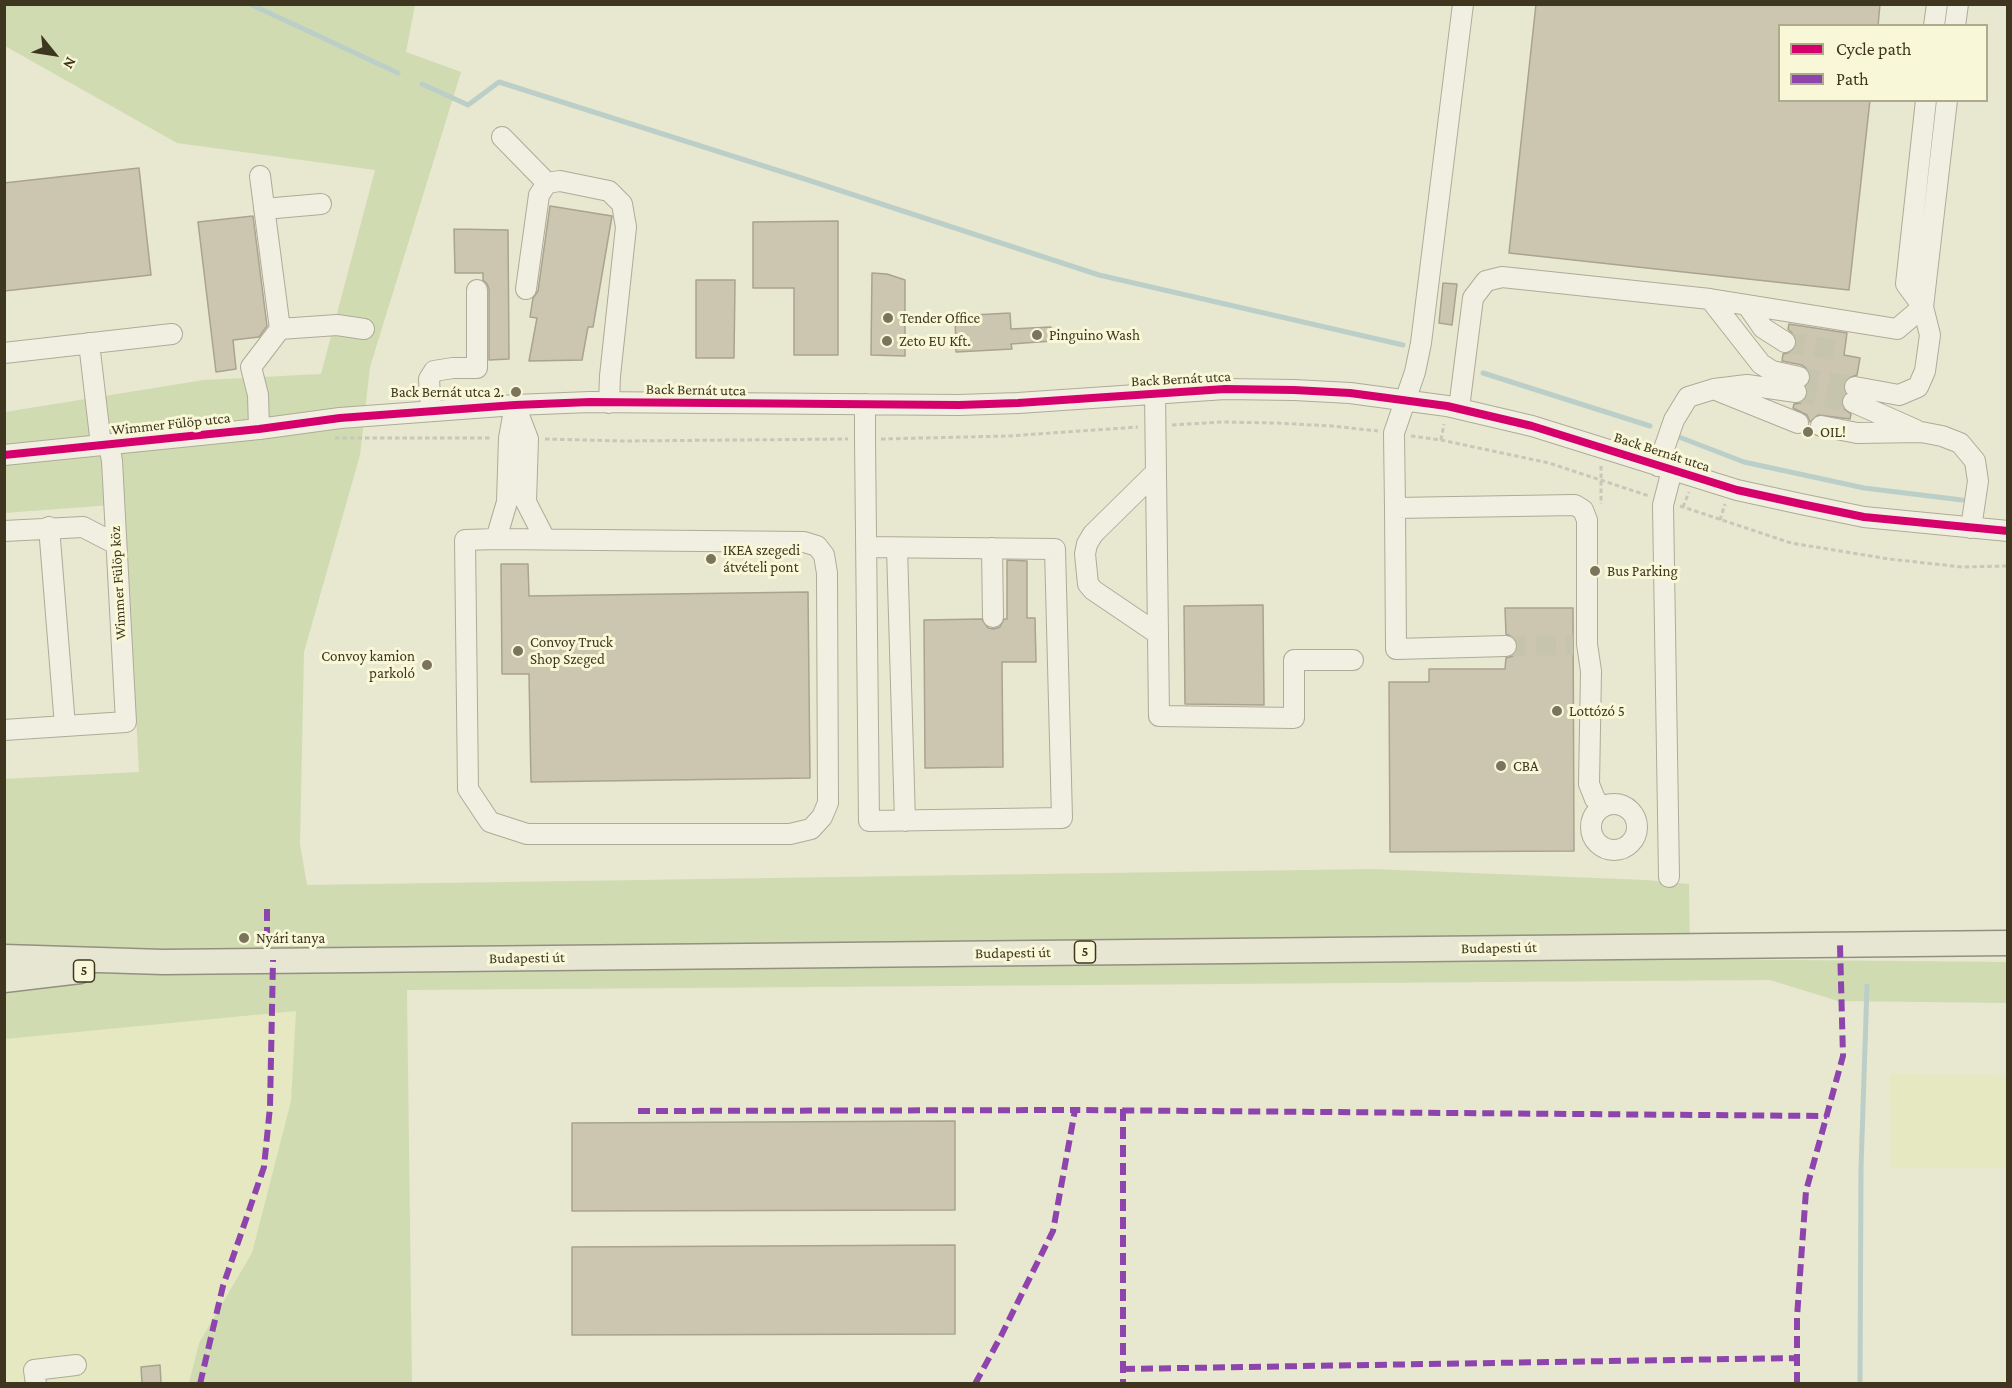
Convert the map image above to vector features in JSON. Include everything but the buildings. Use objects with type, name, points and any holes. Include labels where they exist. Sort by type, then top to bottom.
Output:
[{"type":"main road","name":"Budapesti út","points":[[4,957],[163,962],[2007,943]]},
{"type":"main road","name":"Budapesti út","points":[[4,980],[163,962]]},
{"type":"street","points":[[1462,4],[1421,343],[1415,372],[1394,433],[1396,649],[1506,646]]},
{"type":"street","points":[[1934,24],[1936,4]]},
{"type":"street","points":[[1955,24],[1958,4]]},
{"type":"street","points":[[1923,307],[1906,284],[1926,102]]},
{"type":"street","points":[[1921,432],[1854,394],[1899,395],[1918,387],[1925,371],[1930,335],[1923,307],[1947,102]]},
{"type":"street","points":[[502,137],[547,183]]},
{"type":"street","points":[[259,429],[258,395],[251,367],[280,329],[260,176]]},
{"type":"street","points":[[526,290],[539,195],[547,183],[560,181],[609,191],[622,204],[627,227],[609,403]]},
{"type":"street","points":[[264,208],[321,204]]},
{"type":"street","points":[[1459,408],[1473,298],[1486,281],[1502,277],[1710,299],[1897,329],[1923,307]]},
{"type":"street","points":[[431,411],[429,379],[434,371],[477,368],[477,290]]},
{"type":"street","points":[[1669,877],[1663,505],[1665,468],[1674,420],[1688,397],[1714,389],[1797,384],[1761,364],[1710,299]]},
{"type":"street","points":[[1747,305],[1763,328],[1785,342]]},
{"type":"street","points":[[280,329],[337,325],[364,329]]},
{"type":"street","points":[[4,353],[172,334]]},
{"type":"street","name":"Wimmer Fülöp köz","points":[[64,726],[126,722],[116,544],[105,445],[89,343]]},
{"type":"street","name":"Back Bernát utca","points":[[340,418],[515,405],[609,403],[994,404],[1225,389],[1294,390],[1406,399],[1459,408],[1532,426],[1737,490],[1864,517],[2007,531]]},
{"type":"street","points":[[1714,389],[1798,423]]},
{"type":"street","points":[[1155,393],[1160,716],[1294,718],[1294,660],[1353,660]]},
{"type":"street","points":[[865,404],[866,547],[869,821],[1062,818],[1055,549],[866,547]]},
{"type":"street","points":[[515,405],[509,438],[517,502],[545,539]]},
{"type":"street","name":"Wimmer Fülöp utca","points":[[4,454],[259,429],[340,418]]},
{"type":"street","points":[[1821,426],[1857,433],[1921,432],[1942,436],[1960,443],[1975,460],[1978,481],[1971,528]]},
{"type":"street","points":[[1156,472],[1093,534],[1087,544],[1085,554],[1089,584],[1093,590],[1158,634]]},
{"type":"street","points":[[496,539],[517,502]]},
{"type":"street","points":[[1395,508],[1575,505],[1583,510],[1587,520],[1580,645],[1591,671],[1589,784],[1595,799],[1602,807]]},
{"type":"street","points":[[4,531],[83,526],[116,544]]},
{"type":"street","points":[[4,730],[64,726],[50,527]]},
{"type":"street","points":[[496,539],[804,542],[817,546],[824,555],[827,573],[828,803],[822,817],[811,829],[790,834],[527,834],[490,822],[468,789],[465,540],[496,539]]},
{"type":"street","points":[[897,548],[905,821]]},
{"type":"street","points":[[992,548],[993,617]]},
{"type":"street","points":[[36,1383],[34,1370],[76,1365]]},
{"type":"path","points":[[1683,507],[1690,488]]},
{"type":"path","points":[[1720,520],[1727,499]]},
{"type":"green space","points":[[5,5],[415,5],[406,52],[461,72],[370,367],[360,455],[304,652],[300,844],[307,885],[1373,869],[1645,880],[1689,884],[1690,959],[2007,962],[2007,1003],[1838,1001],[1770,980],[407,990],[412,1383],[189,1383],[199,1343],[252,1253],[291,1101],[296,1011],[5,1039],[4,779],[139,772],[125,504],[5,513],[5,412],[204,380],[321,374],[375,170],[177,143],[5,46]]},
{"type":"green space","points":[[296,1011],[291,1101],[252,1254],[199,1343],[189,1383],[5,1384],[5,1039]]},
{"type":"green space","points":[[1890,1074],[2007,1075],[2007,1167],[1891,1168]]},
{"type":"waterway","points":[[250,4],[398,73]]},
{"type":"waterway","points":[[422,84],[468,105],[499,82],[1099,275],[1403,345]]},
{"type":"waterway","points":[[1483,373],[1650,426]]},
{"type":"waterway","points":[[1679,437],[1744,462],[1864,488],[1962,500]]},
{"type":"waterway","points":[[1860,1384],[1861,1168],[1867,986]]},
{"type":"tunnel","points":[[1785,342],[1839,351]]},
{"type":"tunnel","points":[[1799,377],[1855,387]]},
{"type":"tunnel","points":[[1796,392],[1853,402]]},
{"type":"tunnel","points":[[1506,646],[1573,645]]},
{"type":"marked path","points":[[267,907],[267,939]]},
{"type":"marked path","points":[[1797,1384],[1797,1317],[1806,1191],[1843,1056],[1840,945]]},
{"type":"marked path","points":[[200,1384],[223,1286],[264,1167],[270,1107],[273,960]]},
{"type":"marked path","points":[[1123,1109],[1123,1384]]},
{"type":"marked path","points":[[638,1111],[1075,1110]]},
{"type":"marked path","points":[[975,1384],[1053,1231],[1075,1110],[1827,1116]]},
{"type":"marked path","points":[[1123,1369],[1797,1358]]},
{"type":"cycle path","points":[[4,455],[259,429],[340,418],[515,405],[590,402],[959,405],[1225,389],[1294,390],[1350,393],[1447,406],[1532,426],[1737,490],[1864,517],[2008,531]]},
{"type":"place","name":"Tender Office","points":[[888,318]]},
{"type":"place","name":"Pinguino Wash","points":[[1037,335]]},
{"type":"place","name":"Zeto EU Kft.","points":[[887,341]]},
{"type":"place","name":"Back Bernát utca 2.","points":[[516,392]]},
{"type":"place","name":"OIL!","points":[[1808,432]]},
{"type":"place","name":"IKEA szegedi átvételi pont","points":[[711,559]]},
{"type":"place","name":"Bus Parking","points":[[1595,571]]},
{"type":"place","name":"Convoy Truck Shop Szeged","points":[[518,651]]},
{"type":"place","name":"Convoy kamion parkoló","points":[[427,665]]},
{"type":"place","name":"Lottózó 5","points":[[1557,711]]},
{"type":"place","name":"CBA","points":[[1501,766]]},
{"type":"place","name":"Nyári tanya","points":[[244,938]]}]
